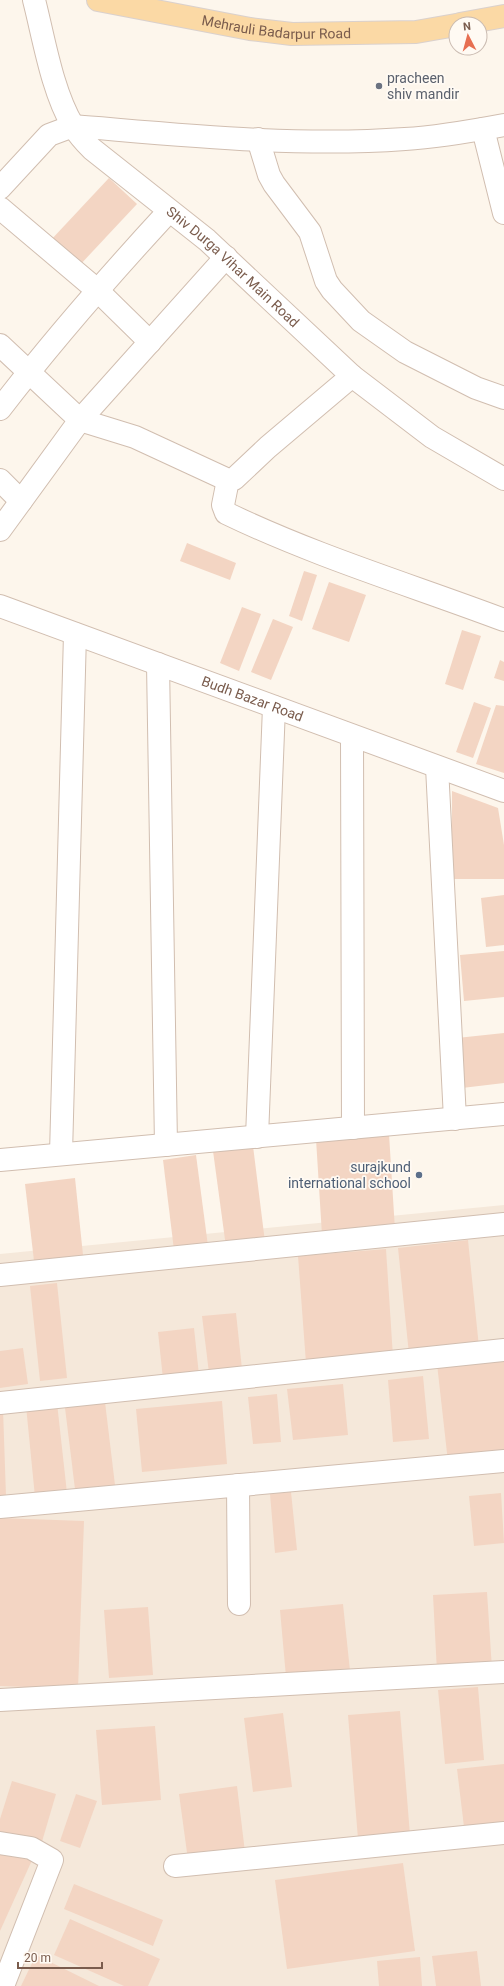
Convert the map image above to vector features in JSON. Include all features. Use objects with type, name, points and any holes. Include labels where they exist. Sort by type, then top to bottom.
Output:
[{"type":"main road","name":"Mehrauli Badarpur Road","points":[[98,0],[250,29],[292,34],[416,32],[448,26]]},
{"type":"main road","points":[[488,19],[504,16]]},
{"type":"street","name":"Shiv Durga Vihar Main Road","points":[[34,0],[52,71],[68,116],[73,126],[92,149],[207,240],[352,376],[432,437],[504,479]]},
{"type":"street","points":[[0,188],[49,135],[73,126],[258,139],[347,142],[406,139],[504,125]]},
{"type":"street","points":[[483,129],[504,213]]},
{"type":"street","points":[[258,139],[269,175],[274,184],[310,232],[326,281],[332,290],[361,321],[405,352],[476,388],[504,398]]},
{"type":"street","points":[[0,208],[97,290],[150,342]]},
{"type":"street","points":[[0,409],[28,372],[97,290],[169,211]]},
{"type":"street","points":[[0,530],[80,420],[226,257]]},
{"type":"street","points":[[0,345],[80,420],[136,437],[228,480],[238,476],[268,447],[352,376]]},
{"type":"street","points":[[0,480],[21,501]]},
{"type":"street","points":[[228,480],[223,505],[226,513],[260,529],[504,620]]},
{"type":"street","name":"Budh Bazar Road","points":[[0,606],[504,791]]},
{"type":"street","points":[[61,1154],[76,634]]},
{"type":"street","points":[[158,664],[166,1145]]},
{"type":"street","points":[[257,1137],[274,707]]},
{"type":"street","points":[[352,736],[353,1128]]},
{"type":"street","points":[[437,767],[454,1119]]},
{"type":"street","points":[[0,1160],[504,1114]]},
{"type":"street","points":[[0,1275],[504,1224]]},
{"type":"street","points":[[0,1403],[504,1350]]},
{"type":"street","points":[[0,1507],[504,1461]]},
{"type":"street","points":[[238,1485],[239,1604]]},
{"type":"street","points":[[0,1700],[504,1672]]},
{"type":"street","points":[[175,1866],[504,1833]]},
{"type":"street","points":[[0,1843],[31,1848],[52,1860],[3,1986]]},
{"type":"shaded area","points":[[504,1205],[504,1986],[0,1986],[0,1254]]},
{"type":"building","points":[[109,178],[137,204],[78,267],[50,241]]},
{"type":"building","points":[[187,543],[236,563],[230,580],[180,561]]},
{"type":"building","points":[[304,571],[317,575],[302,621],[289,616]]},
{"type":"building","points":[[329,582],[366,595],[349,642],[312,629]]},
{"type":"building","points":[[242,607],[261,614],[239,671],[220,663]]},
{"type":"building","points":[[273,619],[293,627],[271,680],[251,672]]},
{"type":"building","points":[[462,630],[481,636],[463,690],[445,684]]},
{"type":"building","points":[[500,660],[504,662],[504,681],[494,678]]},
{"type":"building","points":[[474,702],[491,708],[473,758],[456,752]]},
{"type":"building","points":[[496,705],[504,706],[504,773],[476,764]]},
{"type":"building","points":[[452,791],[498,808],[504,845],[504,879],[452,879]]},
{"type":"building","points":[[504,895],[504,945],[486,947],[481,898]]},
{"type":"building","points":[[504,951],[504,997],[464,1001],[460,955]]},
{"type":"building","points":[[504,1033],[504,1083],[462,1088],[457,1038]]},
{"type":"building","points":[[389,1134],[395,1230],[322,1235],[316,1139]]},
{"type":"building","points":[[253,1146],[265,1242],[226,1247],[213,1151]]},
{"type":"building","points":[[196,1155],[208,1246],[174,1250],[163,1160]]},
{"type":"building","points":[[75,1178],[83,1255],[34,1261],[25,1184]]},
{"type":"building","points":[[468,1240],[479,1347],[409,1354],[398,1248]]},
{"type":"building","points":[[386,1249],[393,1357],[306,1363],[298,1256]]},
{"type":"building","points":[[57,1283],[67,1378],[40,1381],[30,1286]]},
{"type":"building","points":[[236,1313],[242,1369],[209,1373],[202,1316]]},
{"type":"building","points":[[194,1328],[199,1375],[163,1379],[158,1332]]},
{"type":"building","points":[[23,1348],[28,1384],[0,1388],[0,1351]]},
{"type":"building","points":[[504,1356],[504,1456],[448,1462],[437,1364]]},
{"type":"building","points":[[423,1376],[429,1439],[393,1442],[388,1380]]},
{"type":"building","points":[[343,1384],[348,1435],[293,1440],[287,1389]]},
{"type":"building","points":[[277,1394],[281,1442],[253,1444],[248,1397]]},
{"type":"building","points":[[222,1401],[227,1464],[142,1472],[136,1409]]},
{"type":"building","points":[[105,1402],[115,1485],[75,1489],[65,1408]]},
{"type":"building","points":[[57,1403],[67,1493],[35,1497],[26,1406]]},
{"type":"building","points":[[0,1409],[3,1409],[6,1496],[0,1496]]},
{"type":"building","points":[[291,1492],[297,1550],[275,1553],[270,1494]]},
{"type":"building","points":[[501,1493],[504,1543],[474,1546],[469,1496]]},
{"type":"building","points":[[0,1518],[84,1521],[78,1689],[0,1686]]},
{"type":"building","points":[[487,1592],[492,1669],[437,1672],[433,1595]]},
{"type":"building","points":[[343,1604],[350,1671],[286,1677],[280,1610]]},
{"type":"building","points":[[148,1607],[153,1675],[109,1678],[104,1610]]},
{"type":"building","points":[[478,1687],[484,1760],[445,1764],[438,1690]]},
{"type":"building","points":[[400,1711],[410,1835],[358,1839],[348,1715]]},
{"type":"building","points":[[283,1713],[292,1787],[253,1792],[244,1718]]},
{"type":"building","points":[[155,1726],[161,1800],[102,1805],[96,1730]]},
{"type":"building","points":[[504,1764],[504,1823],[464,1827],[457,1769]]},
{"type":"building","points":[[12,1781],[56,1794],[41,1845],[0,1833],[0,1819]]},
{"type":"building","points":[[237,1786],[245,1852],[188,1860],[179,1794]]},
{"type":"building","points":[[76,1794],[97,1801],[80,1848],[60,1841]]},
{"type":"building","points":[[0,1853],[33,1858],[0,1931]]},
{"type":"building","points":[[403,1863],[415,1951],[287,1969],[275,1880]]},
{"type":"building","points":[[74,1884],[163,1920],[153,1946],[64,1909]]},
{"type":"building","points":[[70,1919],[160,1959],[148,1986],[124,1986],[54,1955]]},
{"type":"building","points":[[477,1951],[481,1986],[436,1986],[432,1956]]},
{"type":"building","points":[[36,1955],[99,1986],[21,1986]]},
{"type":"building","points":[[420,1957],[422,1986],[379,1986],[377,1961]]},
{"type":"place","name":"pracheen shiv mandir","points":[[379,86]]},
{"type":"place","name":"surajkund international school","points":[[419,1175]]}]
